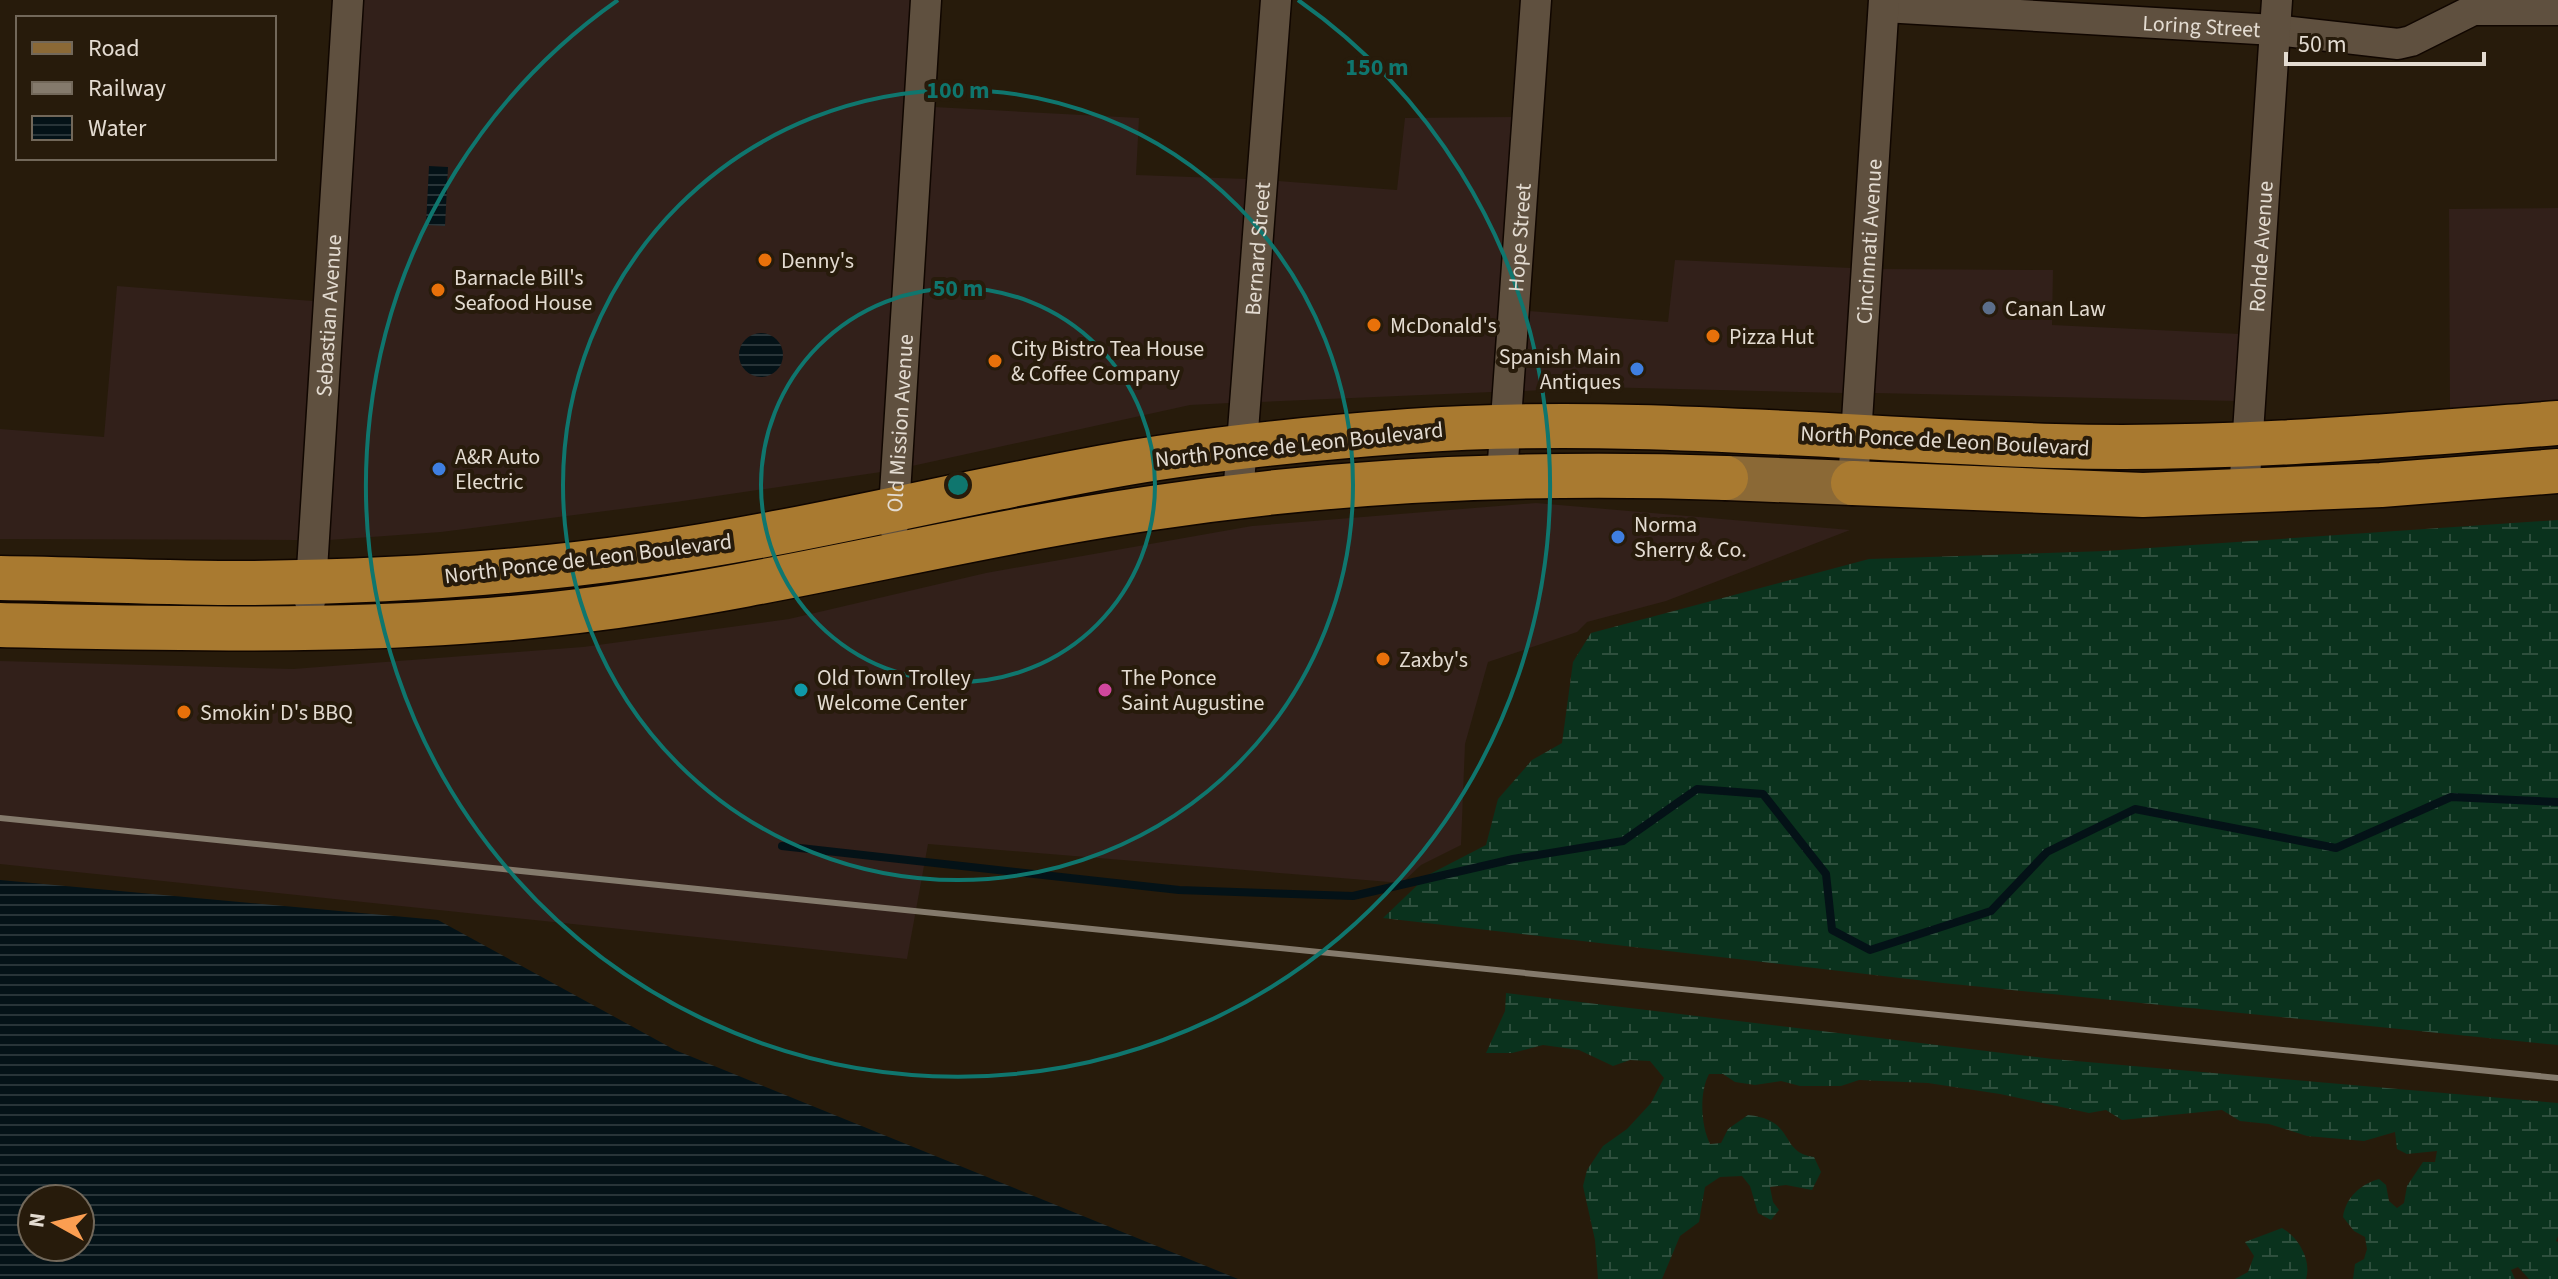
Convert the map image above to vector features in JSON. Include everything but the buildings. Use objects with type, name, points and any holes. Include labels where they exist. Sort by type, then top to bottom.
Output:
[{"type":"highway","name":"North Ponce de Leon Boulevard","points":[[0,578],[311,582],[481,574],[644,555],[1132,462],[1242,446],[1505,426],[1682,429],[2051,446],[2186,448],[2558,423]]},
{"type":"highway","name":"North Ponce de Leon Boulevard","points":[[1853,483],[2143,495],[2381,485],[2558,471]]},
{"type":"highway","name":"North Ponce de Leon Boulevard","points":[[0,625],[308,630],[489,620],[598,609],[697,594],[1063,523],[1238,496],[1406,479],[1502,475],[1726,478]]},
{"type":"main road","name":"North Ponce de Leon Boulevard","points":[[1726,478],[1853,483]]},
{"type":"street","name":"Sebastian Avenue","points":[[308,630],[348,0]]},
{"type":"street","name":"Old Mission Avenue","points":[[890,558],[926,0]]},
{"type":"street","name":"Bernard Street","points":[[1238,496],[1276,0]]},
{"type":"street","name":"Hope Street","points":[[1502,475],[1536,0]]},
{"type":"street","name":"Rohde Avenue","points":[[2244,492],[2277,0]]},
{"type":"street","name":"Loring Street","points":[[1884,4],[2275,30],[2398,44],[2411,41],[2473,10],[2558,10]]},
{"type":"street","name":"Cincinnati Avenue","points":[[1853,483],[1884,4]]},
{"type":"shaded area","points":[[363,0],[910,0],[881,472],[441,532],[329,540]]},
{"type":"shaded area","points":[[934,107],[1139,118],[1136,175],[1247,179],[1230,403],[1190,405],[912,466]]},
{"type":"shaded area","points":[[1512,117],[1492,392],[1260,402],[1278,181],[1397,190],[1405,118]]},
{"type":"shaded area","points":[[2558,208],[2558,406],[2450,418],[2449,209]]},
{"type":"shaded area","points":[[1675,260],[1851,268],[1843,393],[1597,387],[1523,391],[1529,311],[1668,322]]},
{"type":"shaded area","points":[[1882,269],[2053,270],[2052,325],[2240,334],[2235,401],[1874,393]]},
{"type":"shaded area","points":[[117,286],[313,301],[298,540],[0,539],[0,429],[104,437]]},
{"type":"shaded area","points":[[1536,503],[1850,530],[1666,601],[1587,622],[1577,632],[1488,662],[1465,744],[1461,845],[1421,865],[1402,883],[928,844],[907,959],[0,864],[0,661],[293,669],[583,647],[789,619],[986,573],[1252,526]]},
{"type":"green space","points":[[2558,520],[2558,1045],[1943,983],[1383,918],[1428,875],[1486,845],[1498,799],[1532,760],[1562,743],[1573,662],[1591,633],[1869,559],[2105,551]]},
{"type":"green space","points":[[1506,993],[2053,1059],[2558,1103],[2558,1279],[2529,1279],[2518,1267],[2511,1270],[2515,1279],[2353,1279],[2355,1264],[2364,1259],[2367,1249],[2365,1237],[2354,1231],[2343,1217],[2351,1198],[2360,1188],[2379,1179],[2386,1185],[2389,1201],[2397,1208],[2404,1203],[2407,1186],[2423,1162],[2435,1162],[2437,1151],[2407,1154],[2397,1149],[2395,1132],[2364,1141],[2307,1136],[2269,1124],[2240,1121],[2222,1110],[2122,1120],[2106,1110],[2089,1113],[1928,1083],[1859,1080],[1841,1086],[1800,1086],[1781,1081],[1755,1085],[1735,1082],[1723,1074],[1709,1074],[1702,1109],[1710,1144],[1721,1143],[1728,1129],[1748,1115],[1763,1118],[1781,1129],[1795,1149],[1814,1157],[1821,1172],[1812,1190],[1786,1185],[1770,1187],[1773,1202],[1779,1210],[1771,1220],[1758,1213],[1750,1186],[1742,1176],[1720,1177],[1705,1187],[1699,1222],[1680,1236],[1662,1279],[1598,1279],[1595,1240],[1583,1186],[1587,1170],[1603,1146],[1627,1129],[1651,1103],[1664,1078],[1650,1061],[1630,1060],[1613,1066],[1579,1050],[1543,1045],[1512,1053],[1486,1053],[1505,1011]]},
{"type":"green space","points":[[2282,1228],[2302,1250],[2307,1264],[2306,1279],[2235,1279],[2248,1272],[2254,1256],[2245,1242]]},
{"type":"water","points":[[429,166],[448,167],[445,226],[426,225]]},
{"type":"water","points":[[761,333],[776,340],[783,355],[776,370],[761,377],[746,370],[739,355],[746,340]]},
{"type":"water","points":[[0,880],[438,920],[675,1050],[1238,1279],[0,1279]]},
{"type":"waterway","points":[[782,846],[1179,890],[1353,896],[1513,859],[1623,841],[1697,789],[1763,794],[1826,874],[1832,930],[1870,950],[1991,911],[2047,852],[2135,809],[2336,848],[2451,797],[2558,802]]},
{"type":"railway","points":[[0,818],[2558,1078]]},
{"type":"place","name":"Denny's","points":[[765,260]]},
{"type":"place","name":"Barnacle Bill's Seafood House","points":[[438,290]]},
{"type":"place","name":"Canan Law","points":[[1989,308]]},
{"type":"place","name":"McDonald's","points":[[1374,325]]},
{"type":"place","name":"Pizza Hut","points":[[1713,336]]},
{"type":"place","name":"City Bistro Tea House & Coffee Company","points":[[995,361]]},
{"type":"place","name":"Spanish Main Antiques","points":[[1637,369]]},
{"type":"place","name":"A&R Auto Electric","points":[[439,469]]},
{"type":"place","name":"Norma Sherry & Co.","points":[[1618,537]]},
{"type":"place","name":"Zaxby's","points":[[1383,659]]},
{"type":"place","name":"Old Town Trolley Welcome Center","points":[[801,690]]},
{"type":"place","name":"The Ponce Saint Augustine","points":[[1105,690]]},
{"type":"place","name":"Smokin' D's BBQ","points":[[184,712]]}]
